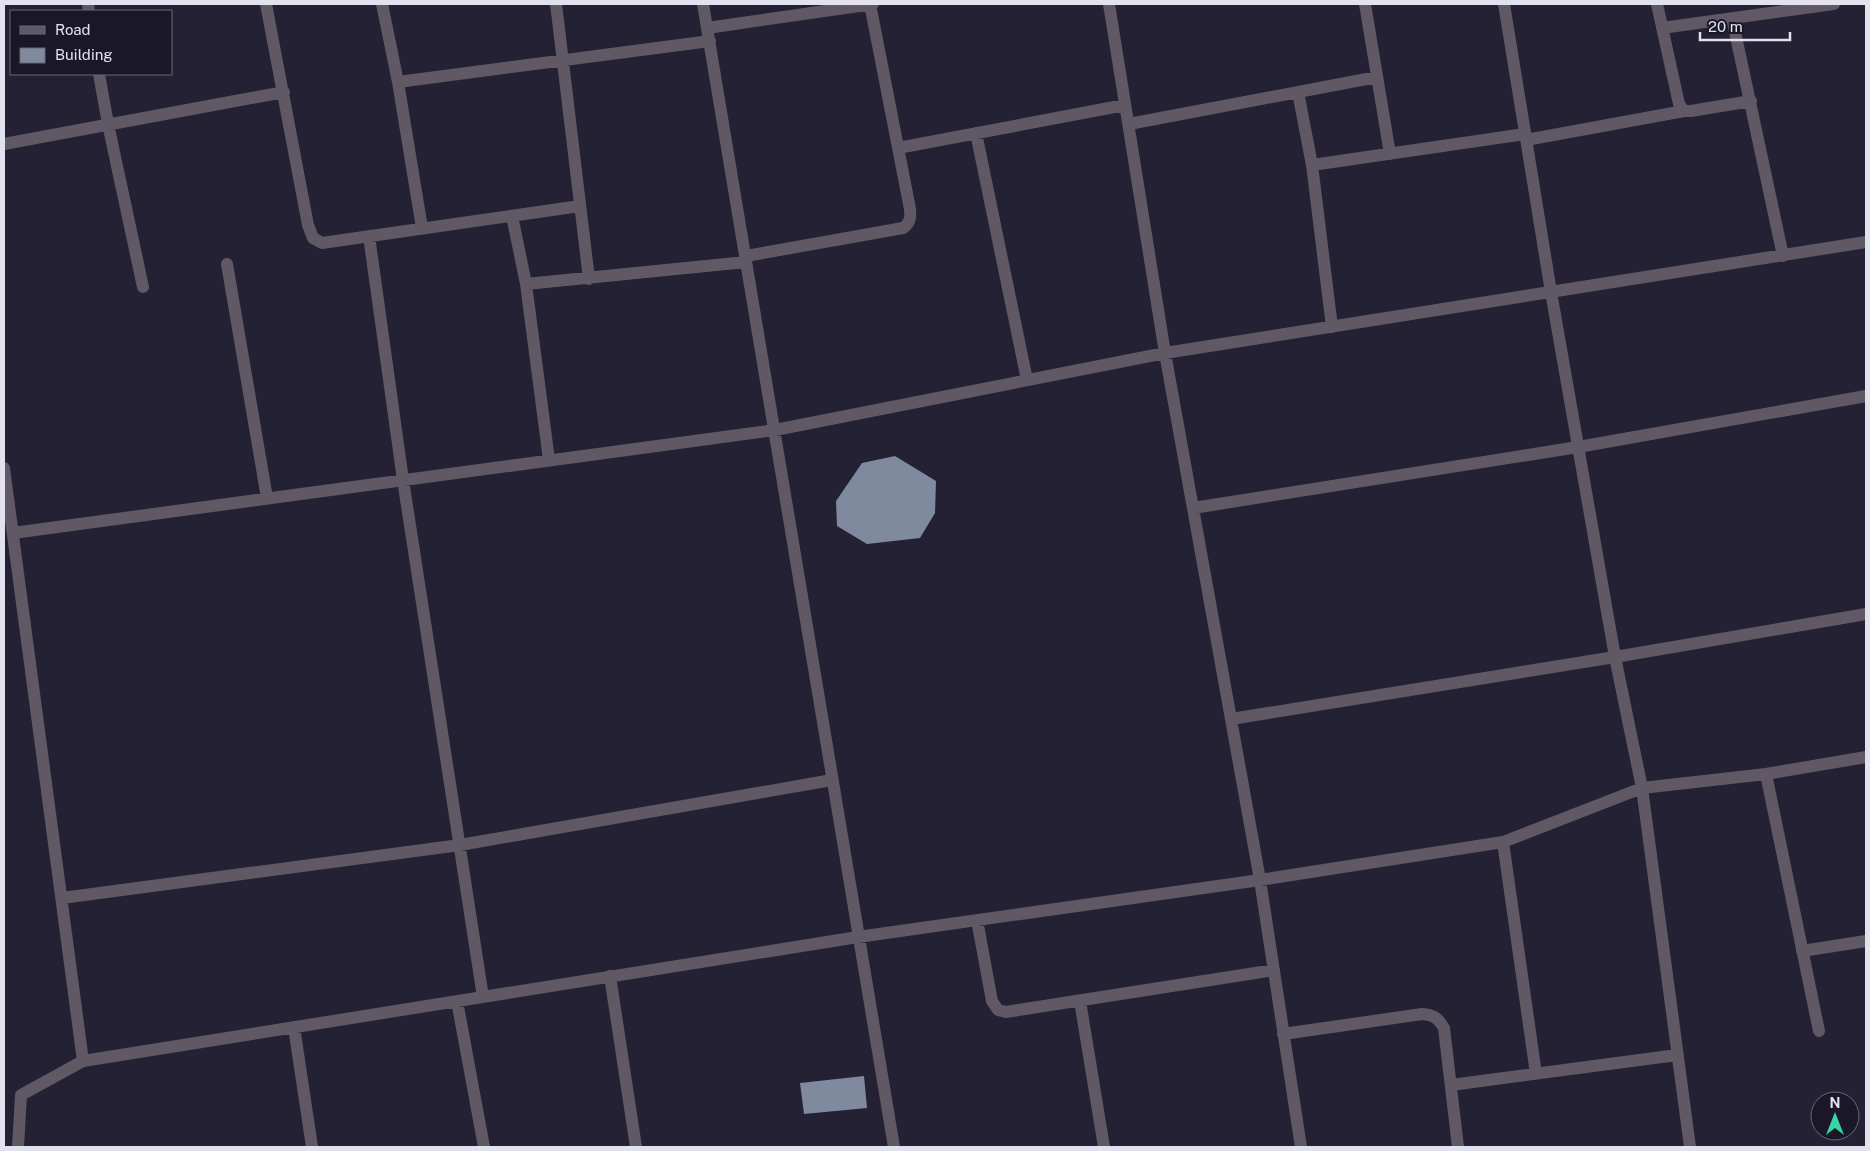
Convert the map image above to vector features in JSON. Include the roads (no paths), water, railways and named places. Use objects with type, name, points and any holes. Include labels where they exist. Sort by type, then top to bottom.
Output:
[{"type":"street","points":[[266,4],[308,225],[313,238],[322,243],[580,206]]},
{"type":"street","points":[[382,4],[398,82],[422,228]]},
{"type":"street","points":[[556,4],[589,278]]},
{"type":"street","points":[[703,4],[894,1147]]},
{"type":"street","points":[[526,284],[746,259],[903,228],[908,224],[911,218],[872,4],[707,28]]},
{"type":"street","points":[[1109,4],[1165,353],[1260,880],[1301,1147]]},
{"type":"street","points":[[1365,4],[1390,154]]},
{"type":"street","points":[[1504,4],[1551,292],[1615,657],[1642,788],[1690,1147]]},
{"type":"street","points":[[1657,4],[1680,104],[1684,110]]},
{"type":"street","points":[[1662,28],[1834,4]]},
{"type":"street","points":[[1732,18],[1783,256]]},
{"type":"street","points":[[398,82],[710,41]]},
{"type":"street","points":[[99,75],[143,288]]},
{"type":"street","points":[[1128,124],[1377,77]]},
{"type":"street","points":[[4,144],[284,92]]},
{"type":"street","points":[[1298,92],[1312,165],[1332,327]]},
{"type":"street","points":[[1312,165],[1526,137],[1684,110],[1691,111],[1751,101]]},
{"type":"street","points":[[898,148],[1125,105]]},
{"type":"street","points":[[976,134],[1027,380]]},
{"type":"street","points":[[512,216],[526,284],[549,460]]},
{"type":"street","points":[[369,236],[403,480],[483,997]]},
{"type":"street","points":[[13,533],[774,430],[1165,353],[1866,242]]},
{"type":"street","points":[[227,264],[267,498]]},
{"type":"street","points":[[1193,508],[1578,446],[1866,396]]},
{"type":"street","points":[[4,468],[83,1061]]},
{"type":"street","points":[[1231,719],[1866,614]]},
{"type":"street","points":[[18,1147],[21,1095],[83,1061],[858,937],[1260,880],[1503,842],[1642,788],[1766,774],[1866,757]]},
{"type":"street","points":[[1766,774],[1819,1031]]},
{"type":"street","points":[[62,898],[460,845],[832,780]]},
{"type":"street","points":[[1503,842],[1536,1074]]},
{"type":"street","points":[[978,920],[992,1001],[998,1010],[1006,1012],[1274,970]]},
{"type":"street","points":[[1802,951],[1866,941]]},
{"type":"street","points":[[610,976],[636,1147]]},
{"type":"street","points":[[457,1001],[484,1147]]},
{"type":"street","points":[[1080,1001],[1104,1147]]},
{"type":"street","points":[[1283,1034],[1422,1014],[1432,1015],[1439,1019],[1444,1028],[1458,1147]]},
{"type":"street","points":[[294,1027],[312,1147]]},
{"type":"street","points":[[1451,1085],[1677,1055]]}]
